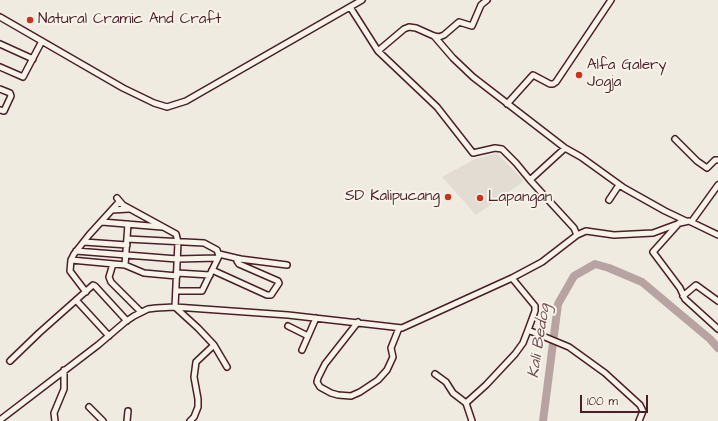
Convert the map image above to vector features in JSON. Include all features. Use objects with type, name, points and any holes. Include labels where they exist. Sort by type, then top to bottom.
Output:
[{"type":"street","points":[[0,17],[123,88],[154,104],[167,107],[186,101],[362,0]]},
{"type":"street","points":[[378,51],[408,27],[416,28],[439,37],[459,22],[472,26],[481,5],[487,0]]},
{"type":"street","points":[[507,104],[533,75],[550,84],[556,82],[611,0]]},
{"type":"street","points":[[350,7],[378,51],[437,107],[473,154],[500,148],[516,163],[574,228],[577,235]]},
{"type":"street","points":[[434,36],[453,58],[473,77],[549,137],[581,157],[619,185],[659,208],[686,221]]},
{"type":"street","points":[[0,67],[24,77],[42,41]]},
{"type":"street","points":[[0,44],[33,59]]},
{"type":"street","points":[[0,88],[11,96],[2,110]]},
{"type":"street","points":[[675,139],[697,161],[707,168],[715,160],[718,160]]},
{"type":"street","points":[[530,180],[565,148]]},
{"type":"street","points":[[609,200],[619,185]]},
{"type":"street","points":[[692,221],[718,185]]},
{"type":"street","points":[[86,292],[70,271],[71,260],[84,242],[112,210],[118,200],[130,209],[176,233],[178,242],[175,307]]},
{"type":"street","points":[[112,210],[130,209]]},
{"type":"street","points":[[574,228],[614,235],[653,233],[686,221],[692,221],[718,235]]},
{"type":"street","points":[[102,222],[164,227]]},
{"type":"street","points":[[680,223],[653,252],[680,288],[683,296],[718,329]]},
{"type":"street","points":[[126,265],[128,224]]},
{"type":"street","points":[[0,420],[127,321],[141,312],[156,308],[175,307],[316,318],[399,328],[512,278],[542,262],[577,235],[586,231]]},
{"type":"street","points":[[127,239],[204,243],[214,248],[219,256]]},
{"type":"street","points":[[84,242],[127,245]]},
{"type":"street","points":[[76,252],[177,259],[219,256],[287,265]]},
{"type":"street","points":[[176,291],[202,291],[219,256]]},
{"type":"street","points":[[71,260],[126,265],[144,273],[177,274],[211,272],[267,295],[271,295],[279,282],[239,264],[237,262],[240,259]]},
{"type":"street","points":[[113,264],[109,277],[111,282],[141,312]]},
{"type":"street","points":[[466,403],[516,354],[523,343],[535,311],[535,306],[512,278]]},
{"type":"street","points":[[10,361],[93,285],[127,321]]},
{"type":"street","points":[[683,296],[696,285],[718,300]]},
{"type":"street","points":[[76,300],[109,336]]},
{"type":"street","points":[[175,307],[214,345],[227,367]]},
{"type":"street","points":[[302,350],[316,318]]},
{"type":"street","points":[[358,322],[325,364],[318,378],[317,382],[320,387],[338,395],[351,396],[378,380],[387,370],[393,357],[391,348],[399,328]]},
{"type":"street","points":[[288,326],[308,336]]},
{"type":"street","points":[[528,330],[569,347],[605,373],[640,405],[643,411],[639,421]]},
{"type":"street","points":[[190,421],[198,407],[194,377],[196,362],[214,345]]},
{"type":"street","points":[[55,421],[54,413],[64,389],[64,370]]},
{"type":"street","points":[[435,374],[446,382],[453,393],[466,403],[472,421]]},
{"type":"street","points":[[89,407],[104,421]]},
{"type":"street","points":[[126,421],[128,411]]},
{"type":"shaded area","name":"Lapangan","points":[[497,153],[524,181],[476,215],[442,177],[475,159]]},
{"type":"waterway","name":"Kali Bedog","points":[[543,421],[558,304],[574,276],[595,264],[609,268],[642,282],[710,339],[718,348]]},
{"type":"place","name":"Natural Cramic And Craft","points":[[30,20]]},
{"type":"place","name":"Alfa Galery Jogja","points":[[579,75]]},
{"type":"place","name":"SD Kalipucang","points":[[448,197]]},
{"type":"place","name":"Lapangan","points":[[480,198]]}]
